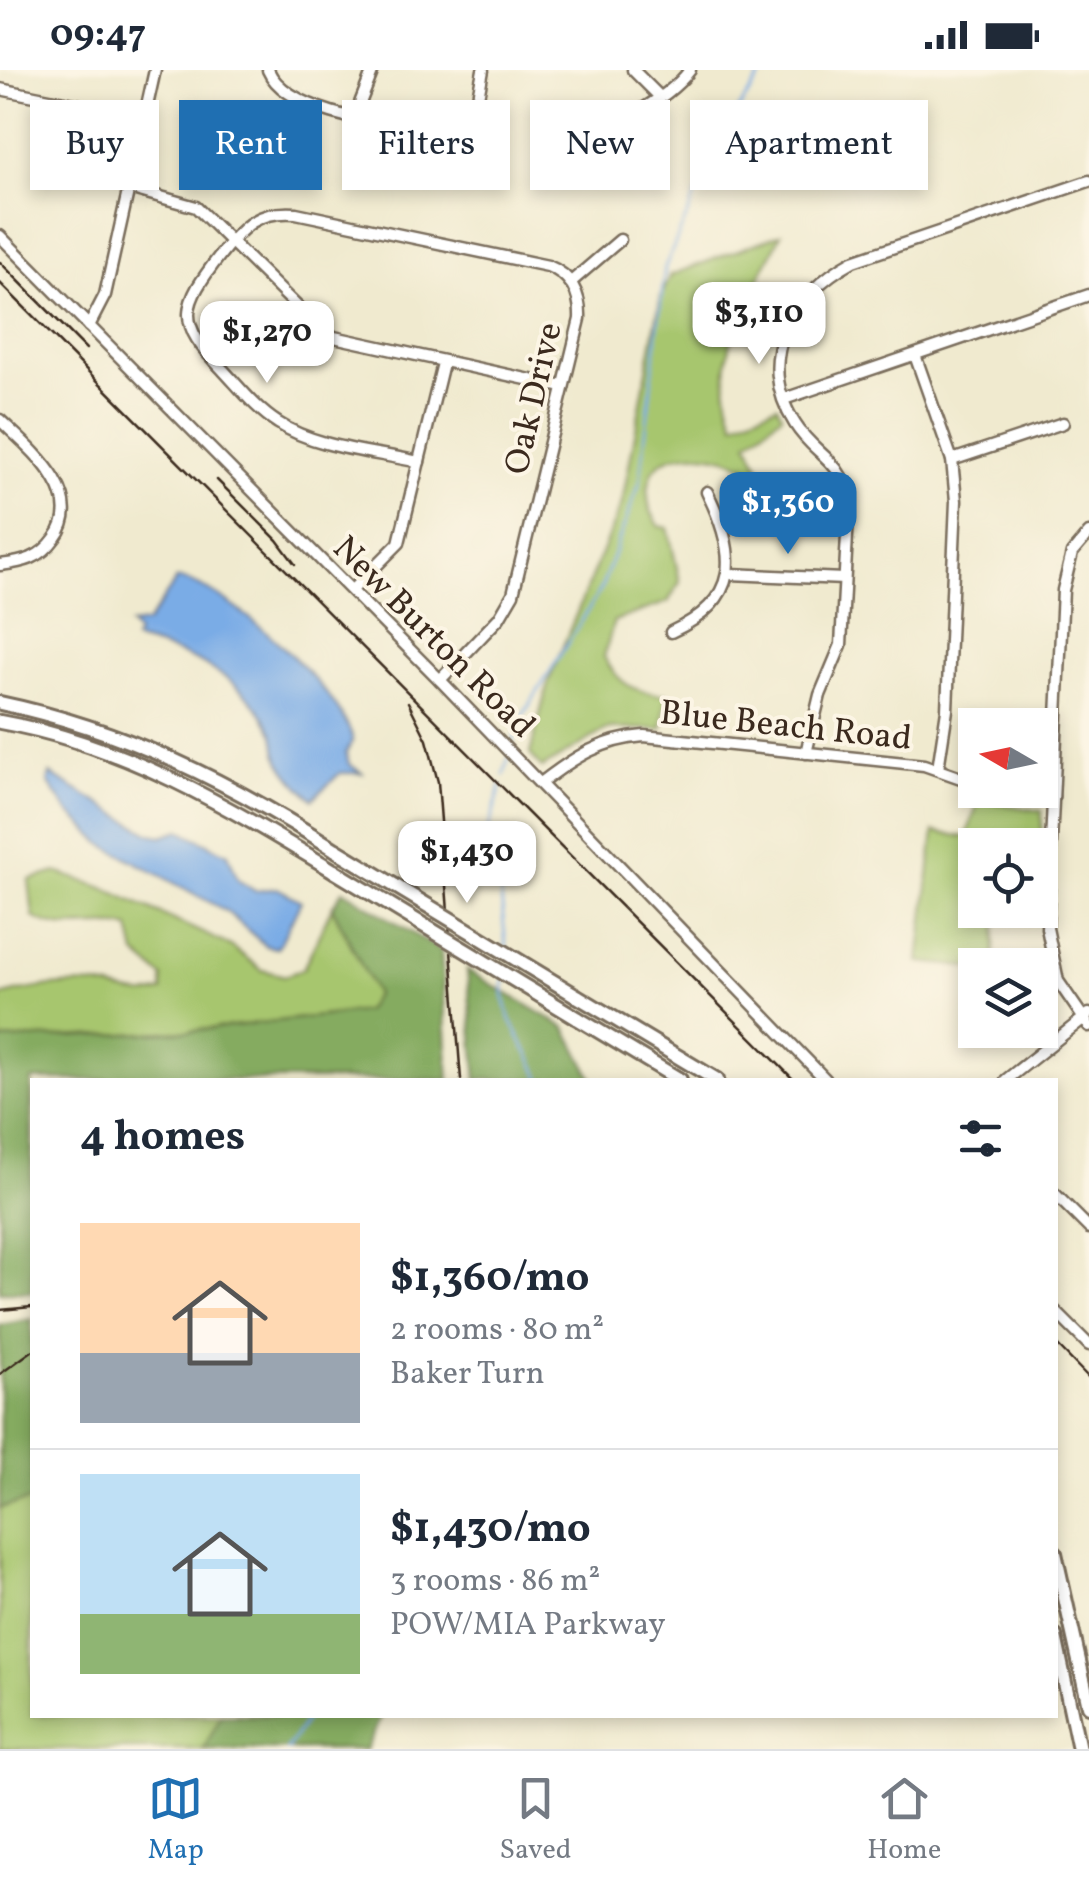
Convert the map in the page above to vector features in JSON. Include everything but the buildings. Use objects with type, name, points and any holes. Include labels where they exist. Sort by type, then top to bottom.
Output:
[{"type":"main road","points":[[0,703],[101,730],[202,770],[714,1078]]},
{"type":"main road","points":[[0,722],[76,740],[183,783],[677,1078]]},
{"type":"main road","points":[[1058,1566],[1089,1706]]},
{"type":"main road","points":[[1058,1650],[1079,1749]]},
{"type":"street","points":[[148,100],[155,70]]},
{"type":"street","points":[[268,70],[293,100],[342,113]]},
{"type":"street","points":[[361,100],[373,70]]},
{"type":"street","points":[[477,100],[484,70]]},
{"type":"street","points":[[633,70],[660,98]]},
{"type":"street","points":[[657,100],[690,70]]},
{"type":"street","points":[[0,89],[55,100]]},
{"type":"street","points":[[806,753],[820,694],[841,645],[849,498],[844,476],[795,424],[784,399],[779,362],[786,328],[802,296],[823,277],[852,261],[1089,180]]},
{"type":"street","points":[[88,326],[105,295],[129,190]]},
{"type":"street","points":[[137,190],[187,202],[232,240],[324,332],[442,363],[563,388]]},
{"type":"street","name":"Oak Drive","points":[[232,240],[256,217],[296,214],[548,266],[571,282],[578,296],[580,319],[510,600],[440,680]]},
{"type":"street","name":"New Burton Road","points":[[0,236],[541,783],[824,1078]]},
{"type":"street","points":[[232,240],[189,303],[188,325],[198,345],[279,424],[302,434],[418,462]]},
{"type":"street","points":[[571,282],[620,240]]},
{"type":"street","points":[[784,399],[1089,295]]},
{"type":"street","points":[[915,354],[952,460],[956,501],[953,594],[938,769]]},
{"type":"street","points":[[352,590],[399,543],[442,363]]},
{"type":"street","points":[[0,420],[53,476],[65,504],[65,522],[47,549],[30,561],[0,564]]},
{"type":"street","points":[[952,460],[1064,423]]},
{"type":"street","points":[[672,632],[696,621],[716,603],[730,574],[724,533],[708,492]]},
{"type":"street","points":[[1057,708],[1063,590],[1072,553],[1089,534]]},
{"type":"street","points":[[730,574],[844,579]]},
{"type":"street","name":"Blue Beach Road","points":[[541,783],[578,755],[631,737],[938,769],[958,777]]},
{"type":"street","points":[[1009,1078],[1087,1020],[1064,994],[1048,946],[1053,808]]},
{"type":"street","points":[[1058,1197],[1089,1228]]},
{"type":"street","points":[[1058,1313],[1089,1345]]},
{"type":"green space","points":[[781,234],[746,302],[729,348],[726,372],[735,423],[777,405],[782,415],[748,442],[763,475],[734,461],[698,454],[673,457],[655,469],[650,480],[649,504],[659,526],[668,528],[680,582],[668,602],[614,621],[604,657],[629,686],[667,695],[662,729],[607,729],[542,768],[530,754],[548,683],[622,503],[661,296],[671,275]]},
{"type":"green space","points":[[976,808],[1042,811],[1042,828],[969,828]]},
{"type":"green space","points":[[934,832],[958,836],[958,928],[996,928],[995,948],[958,948],[958,966],[919,962]]},
{"type":"green space","points":[[56,872],[104,888],[231,946],[262,970],[285,976],[303,969],[332,907],[377,995],[365,1011],[191,1031],[0,1040],[0,996],[70,985],[94,985],[137,994],[163,991],[163,977],[136,954],[130,928],[57,926],[33,917],[29,880]]},
{"type":"green space","points":[[343,890],[441,951],[449,1078],[30,1078],[30,1292],[0,1292],[0,1040],[191,1031],[365,1011],[376,994],[332,907]]},
{"type":"green space","points":[[467,970],[566,1028],[592,1078],[477,1078]]},
{"type":"green space","points":[[30,1319],[30,1500],[0,1508],[0,1325]]},
{"type":"green space","points":[[30,1461],[30,1718],[308,1718],[303,1749],[0,1749],[0,1467]]},
{"type":"green space","points":[[220,1718],[381,1718],[366,1749],[204,1749]]},
{"type":"water","points":[[177,579],[223,599],[306,669],[345,720],[353,740],[346,753],[349,764],[362,773],[340,773],[313,799],[281,762],[273,733],[262,713],[232,682],[195,660],[134,640],[137,634],[130,625],[147,623]]},
{"type":"water","points":[[50,774],[151,834],[162,836],[180,830],[228,854],[238,880],[255,891],[277,888],[301,901],[277,948],[266,946],[226,911],[102,844],[67,810],[48,782]]},
{"type":"waterway","points":[[513,742],[519,722],[601,589],[640,482],[665,267],[723,132],[765,70]]},
{"type":"waterway","points":[[504,775],[509,757]]},
{"type":"waterway","points":[[501,786],[485,841],[498,864],[506,948]]},
{"type":"waterway","points":[[504,981],[511,1020],[540,1078]]},
{"type":"waterway","points":[[287,1749],[307,1718]]},
{"type":"railway","points":[[0,262],[86,349]]},
{"type":"railway","points":[[0,283],[792,1078]]},
{"type":"railway","points":[[217,480],[277,540],[295,564]]},
{"type":"railway","points":[[408,702],[427,740],[438,782],[461,1078]]},
{"type":"railway","points":[[0,1310],[30,1307]]},
{"type":"railway","points":[[1058,1346],[1089,1378]]},
{"type":"railway","points":[[0,1374],[30,1352]]}]
